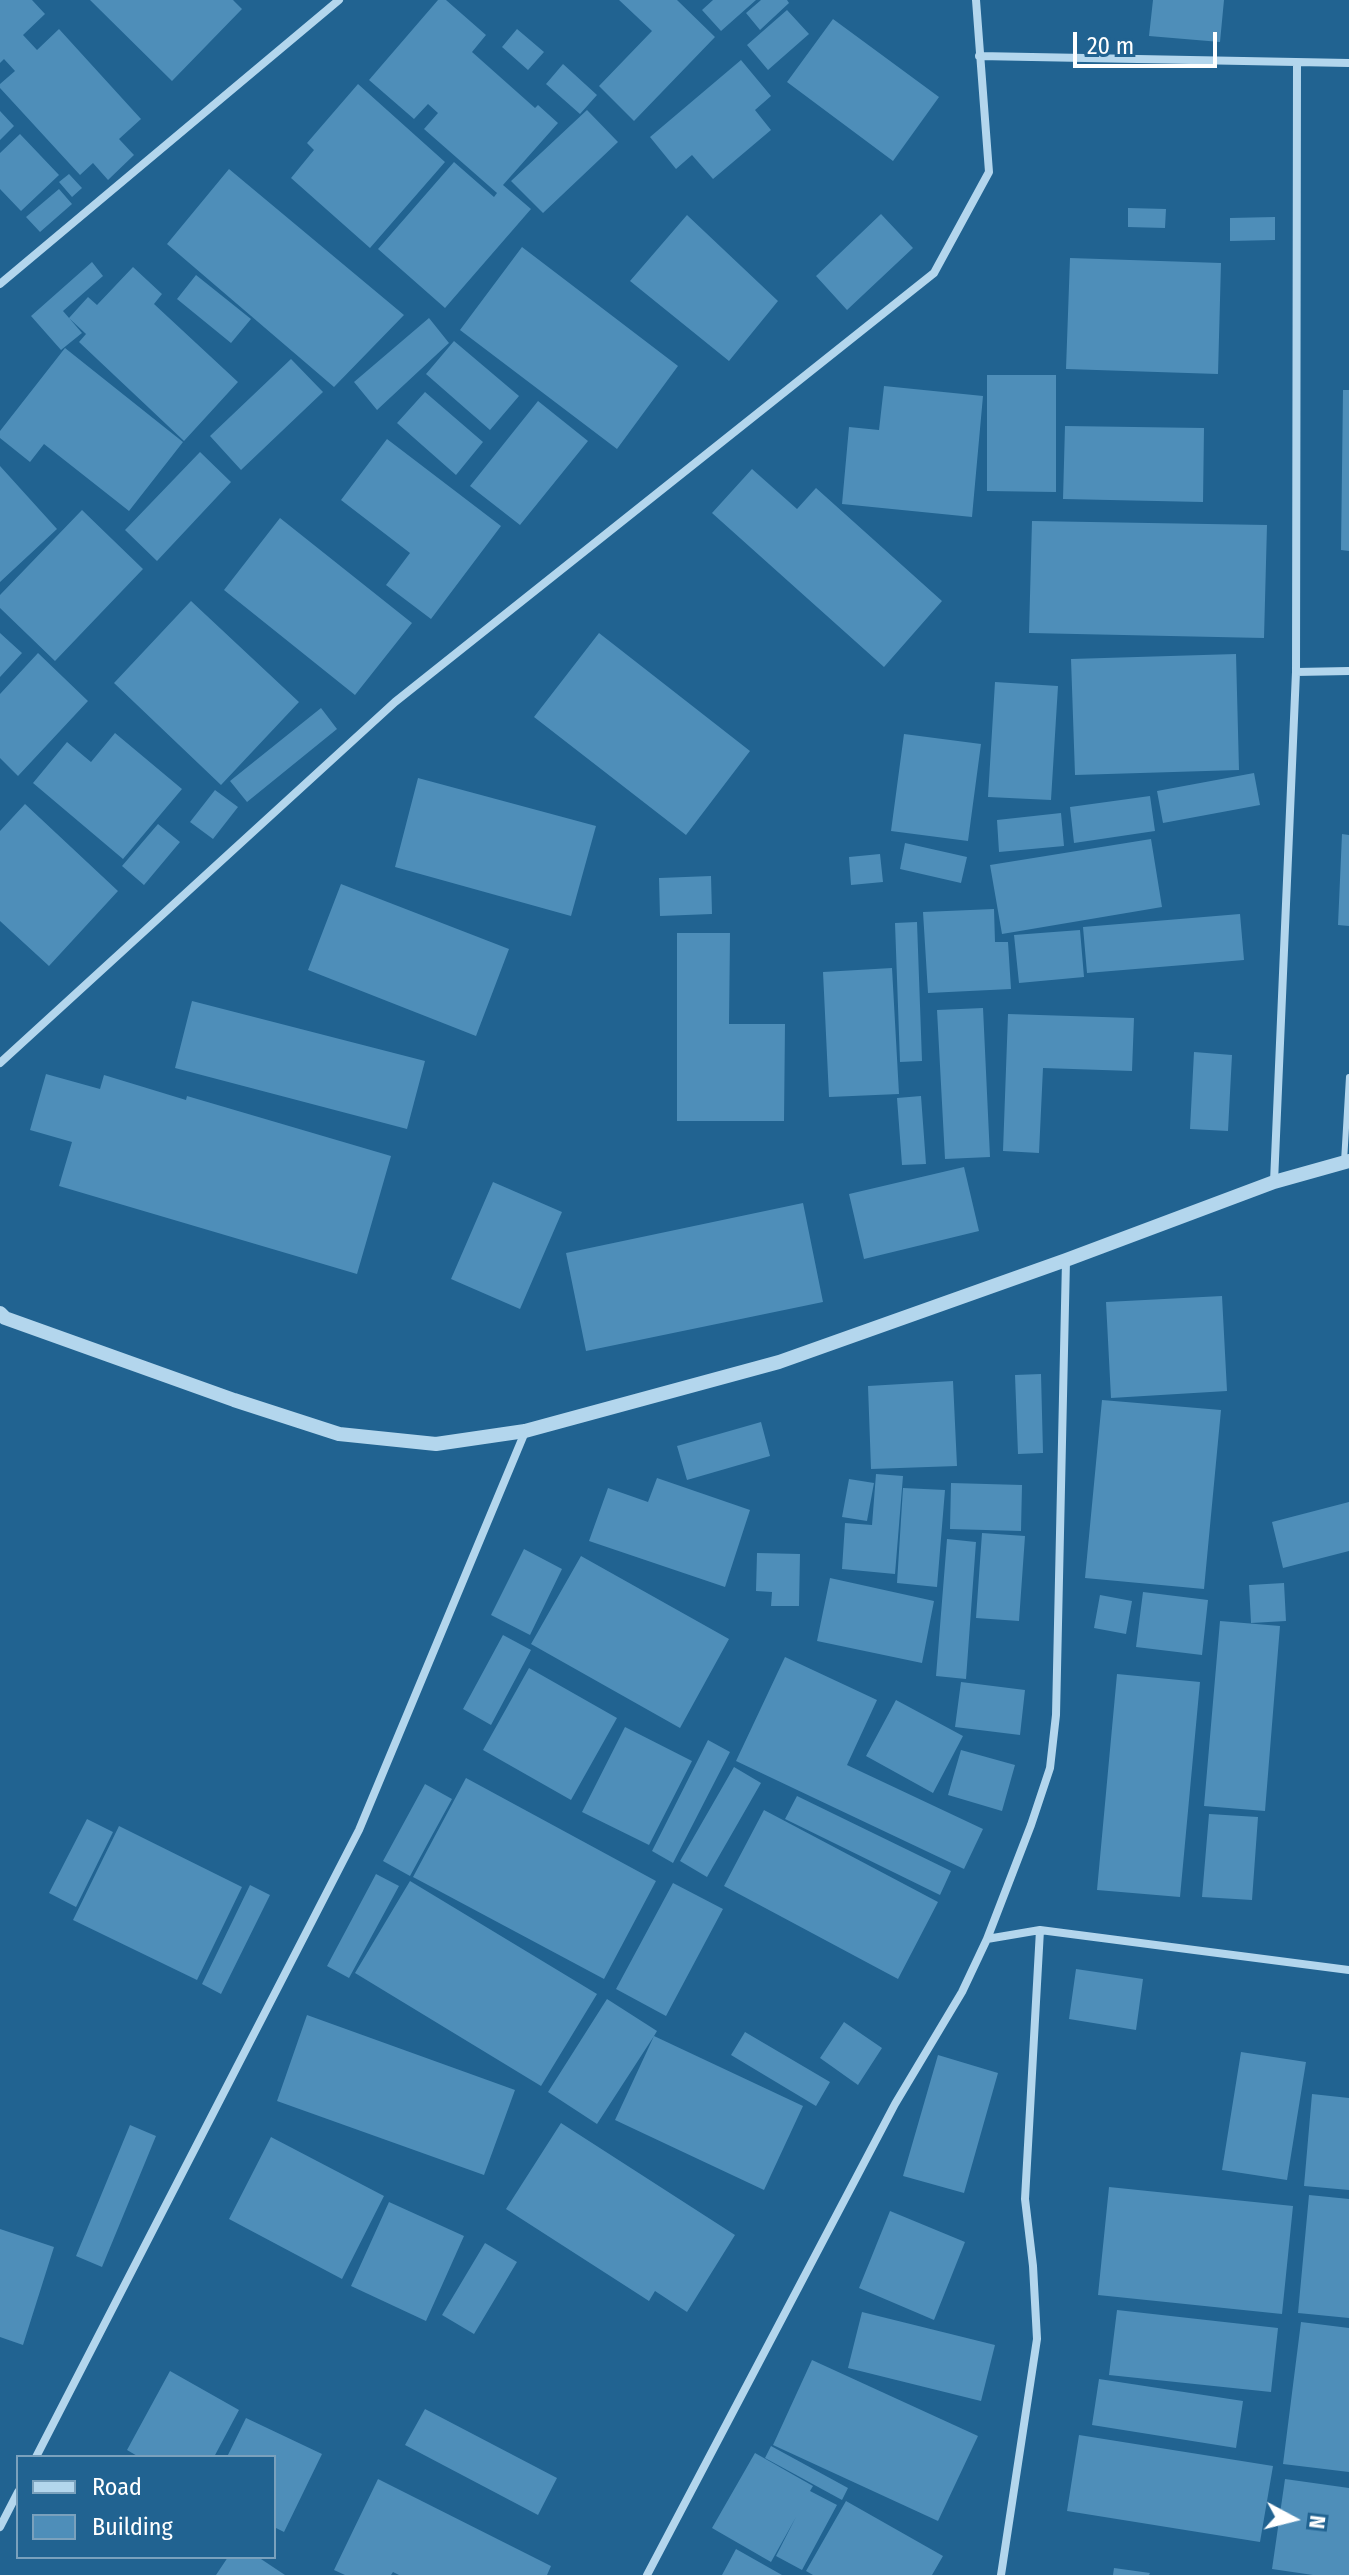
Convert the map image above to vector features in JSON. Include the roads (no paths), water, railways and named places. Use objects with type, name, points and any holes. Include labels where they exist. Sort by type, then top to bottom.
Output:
[{"type":"street","points":[[0,284],[339,0]]},
{"type":"street","points":[[0,1063],[395,702],[934,273],[989,172],[976,0]]},
{"type":"street","points":[[979,56],[1349,63]]},
{"type":"street","points":[[1274,1182],[1296,672],[1297,64]]},
{"type":"street","points":[[1296,672],[1349,671]]},
{"type":"street","points":[[2,1319],[339,1434],[436,1444],[525,1431],[779,1362],[1274,1182],[1346,1162]]},
{"type":"street","points":[[647,2575],[895,2104],[962,1992],[987,1939],[1050,1768],[1056,1715],[1066,1260]]},
{"type":"street","points":[[37,2455],[359,1830],[525,1431]]},
{"type":"street","points":[[987,1939],[1040,1930],[1349,1970]]},
{"type":"street","points":[[1001,2575],[1037,2339],[1025,2199],[1040,1930]]},
{"type":"street","points":[[0,2527],[16,2496]]},
{"type":"lane","points":[[1346,1162],[1349,1077]]}]
